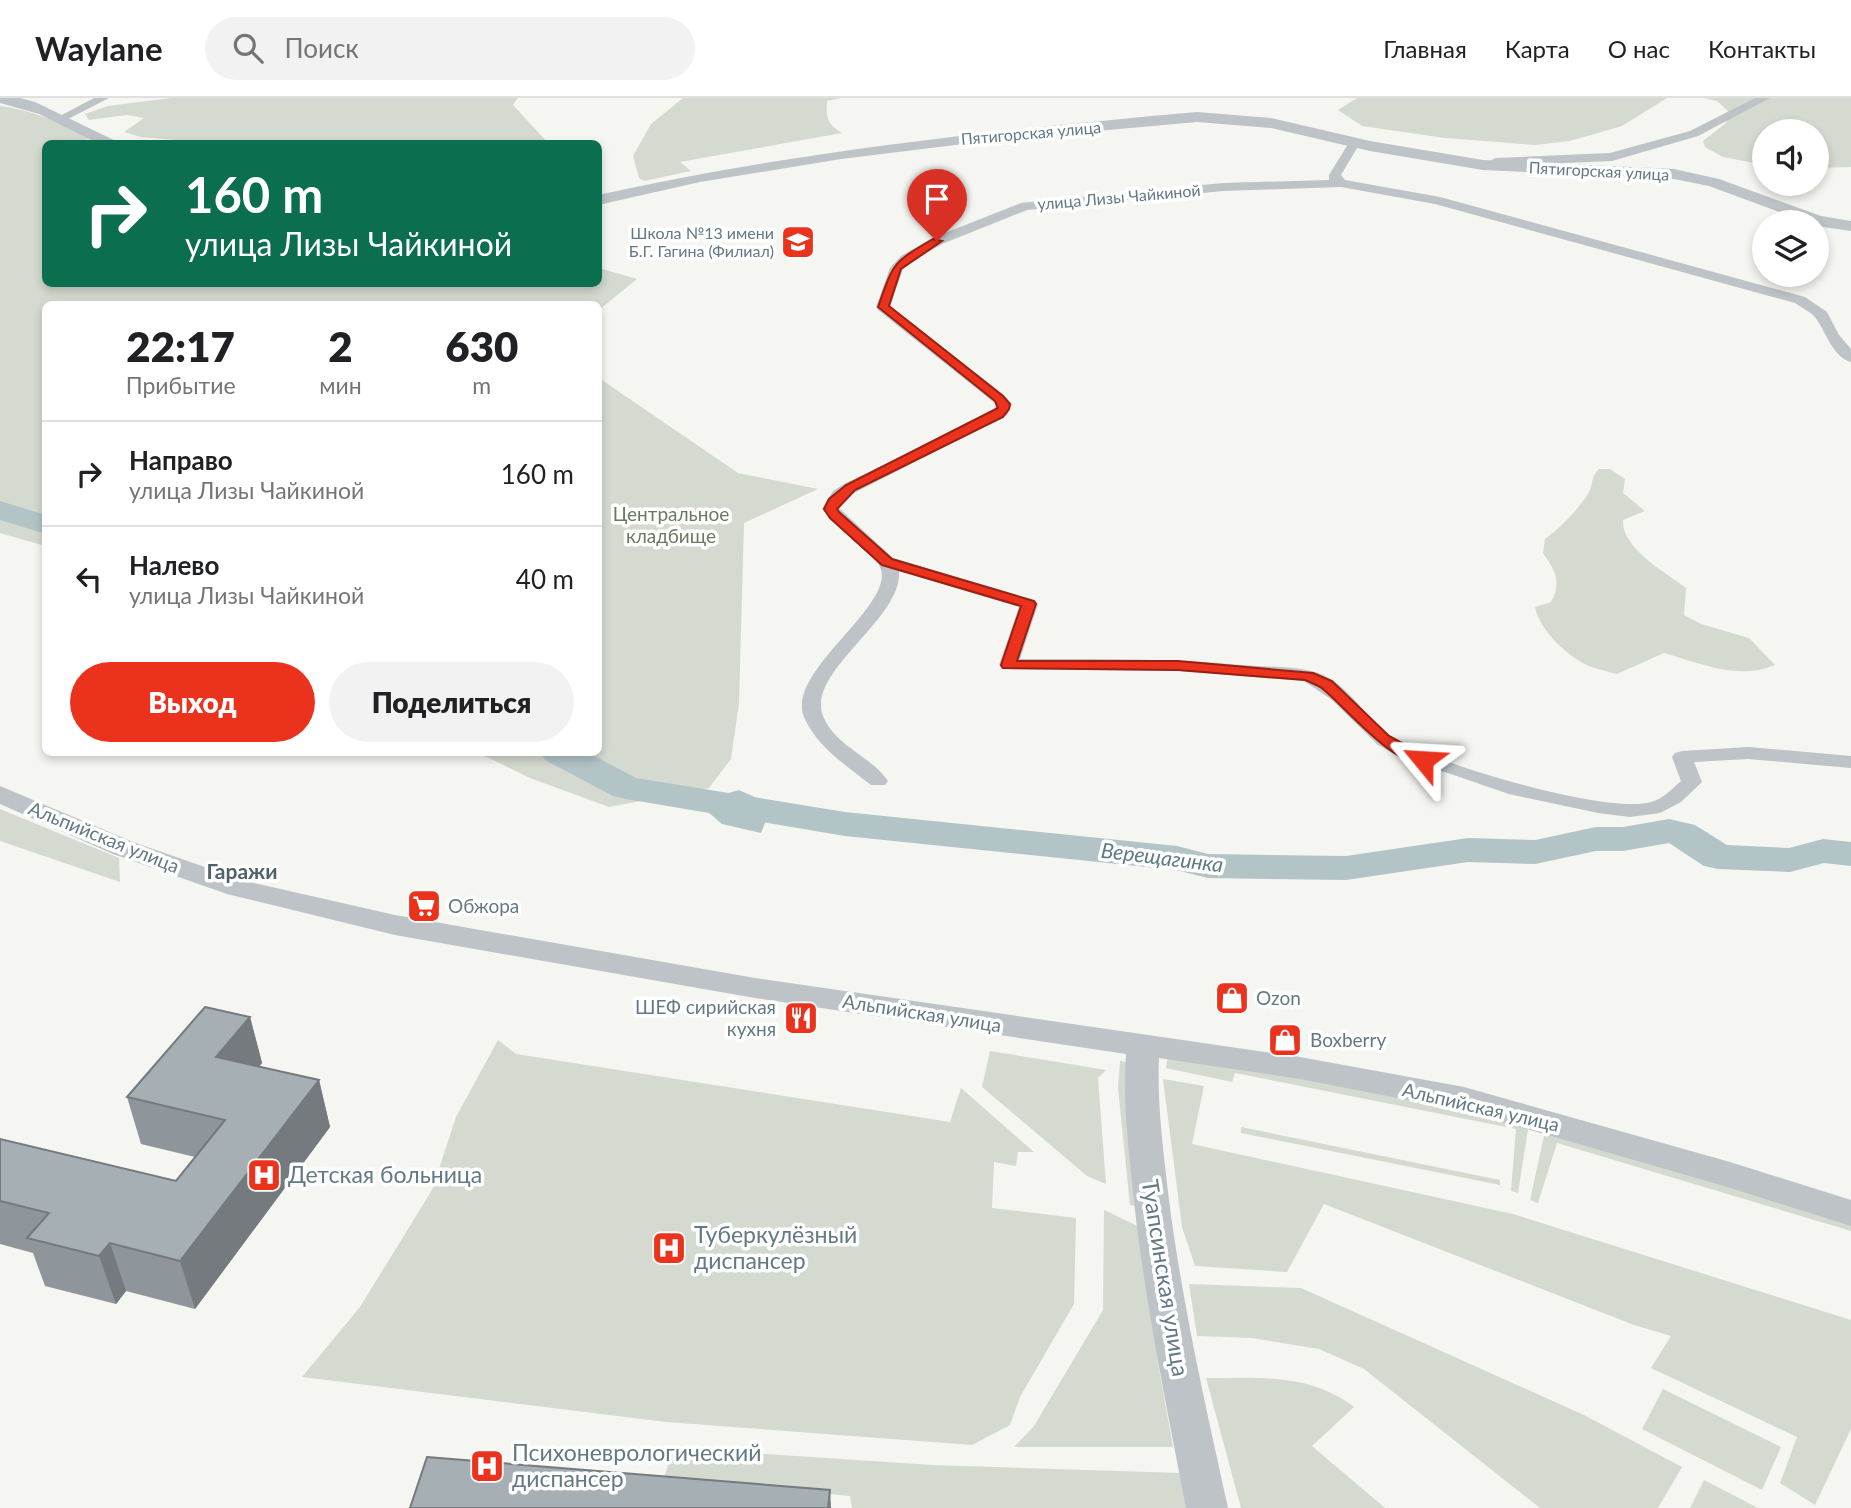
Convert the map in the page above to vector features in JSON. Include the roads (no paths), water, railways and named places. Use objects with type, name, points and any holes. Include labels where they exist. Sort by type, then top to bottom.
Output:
[{"type":"street","points":[[62,118],[103,98]]},
{"type":"street","name":"Пятигорская улица","points":[[1464,163],[1568,161],[1612,157],[1636,148],[1695,134],[1764,98]]},
{"type":"street","points":[[0,99],[19,102],[62,118],[106,140]]},
{"type":"street","name":"Пятигорская улица","points":[[602,199],[700,177],[841,154],[1177,117],[1271,123],[1354,143],[1464,163],[1674,174],[1713,182],[1818,221],[1851,226]]},
{"type":"street","points":[[1341,183],[1335,179],[1335,175],[1354,143]]},
{"type":"street","name":"улица Лизы Чайкиной","points":[[887,562],[830,509],[839,495],[999,415],[1004,409],[999,398],[883,307],[897,268],[919,250],[965,229],[1037,204],[1223,187],[1341,183],[1436,200],[1800,300],[1822,315],[1832,336],[1851,358]]},
{"type":"street","points":[[887,562],[1029,604],[1009,665],[1188,666],[1308,676],[1327,684],[1383,740],[1401,751],[1441,767],[1561,800],[1640,811],[1666,804],[1692,782],[1682,757],[1758,753],[1851,761]]},
{"type":"street","points":[[878,781],[844,753],[824,730],[813,715],[812,701],[829,662],[877,606],[889,587],[891,571],[887,562]]},
{"type":"street","name":"Альпийская улица","points":[[0,794],[122,848],[237,888],[396,925],[755,988],[1300,1069],[1464,1099],[1717,1171],[1851,1213]]},
{"type":"street","name":"Туапсинская улица","points":[[1143,1046],[1140,1100],[1154,1223],[1174,1349],[1207,1508]]},
{"type":"waterway","name":"Верещагинка","points":[[0,510],[42,524]]},
{"type":"waterway","name":"Верещагинка","points":[[566,756],[626,788],[845,824],[1177,858],[1208,866],[1346,868],[1468,850],[1535,852],[1596,839],[1623,839],[1669,831],[1681,833],[1718,857],[1790,860],[1823,851],[1851,854]]},
{"type":"place","name":"Школа №13 имени Б.Г. Гагина (Филиал)","points":[[798,242]]},
{"type":"place","name":"Обжора","points":[[424,906]]},
{"type":"place","name":"Ozon","points":[[1232,998]]},
{"type":"place","name":"ШЕФ сирийская кухня","points":[[801,1018]]},
{"type":"place","name":"Boxberry","points":[[1285,1040]]},
{"type":"place","name":"Детская больница","points":[[264,1175]]},
{"type":"place","name":"Туберкулёзный диспансер","points":[[669,1248]]},
{"type":"place","name":"Психоневрологический диспансер","points":[[487,1466]]},
{"type":"district","name":"Гаражи","points":[[242,872]]},
{"type":"park label","name":"Центральное кладбище","points":[[671,525]]}]
